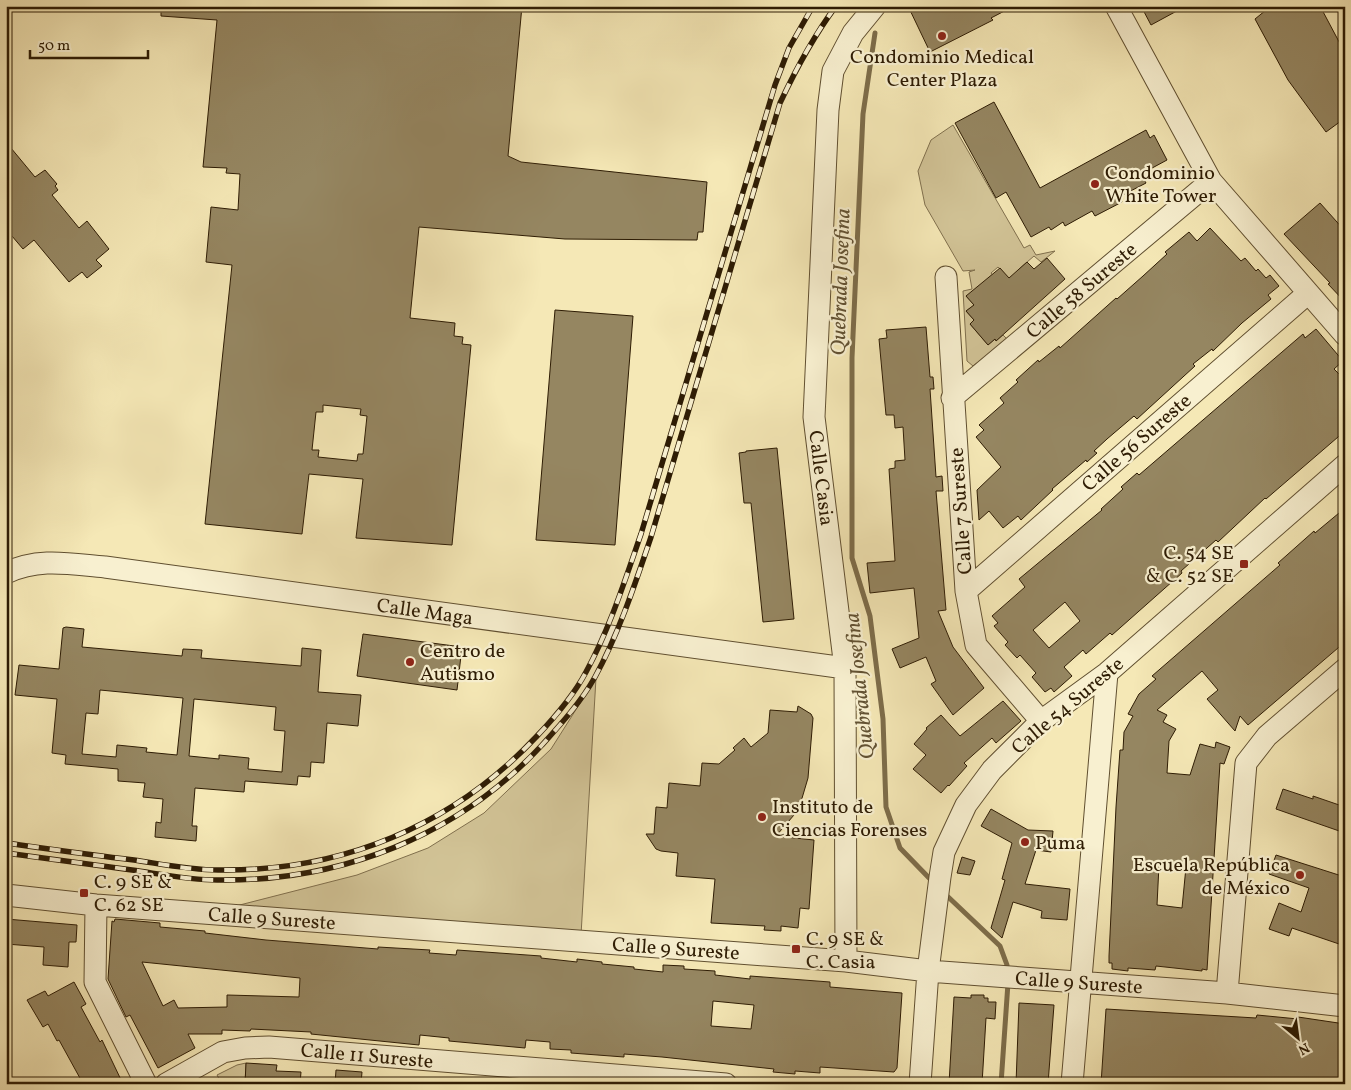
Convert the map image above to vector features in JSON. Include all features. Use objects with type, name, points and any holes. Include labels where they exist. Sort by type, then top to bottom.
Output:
[{"type":"street","name":"Calle Casia","points":[[846,961],[845,668],[814,417],[828,110],[834,71],[854,33],[875,6]]},
{"type":"street","points":[[1116,6],[1211,181],[1307,294],[1345,335]]},
{"type":"street","name":"Calle 58 Sureste","points":[[952,398],[1211,181]]},
{"type":"street","name":"Calle 7 Sureste","points":[[946,277],[952,398],[966,591],[976,645],[1041,721]]},
{"type":"street","name":"Calle 56 Sureste","points":[[966,591],[1307,294]]},
{"type":"street","name":"Calle 54 Sureste","points":[[920,1084],[928,971],[936,900],[944,852],[966,805],[992,770],[1041,721],[1107,673],[1345,465]]},
{"type":"street","name":"Calle Maga","points":[[6,573],[20,566],[45,562],[105,567],[845,668]]},
{"type":"street","points":[[1227,992],[1246,763],[1267,736],[1345,669]]},
{"type":"street","points":[[1072,1084],[1107,673]]},
{"type":"street","name":"Calle 9 Sureste","points":[[6,895],[96,905],[846,961],[928,971],[1227,992],[1345,1006]]},
{"type":"street","points":[[96,905],[95,982],[146,1084]]},
{"type":"street","name":"Calle 11 Sureste","points":[[166,1084],[223,1052],[245,1048],[269,1047],[726,1084]]},
{"type":"shaded area","points":[[953,125],[1024,248],[1030,245],[1036,255],[1055,251],[1041,262],[1034,256],[1019,269],[1015,285],[998,267],[991,273],[1001,285],[966,296],[974,305],[966,311],[974,320],[970,324],[988,345],[1003,335],[1008,340],[973,366],[967,361],[963,291],[972,289],[969,272],[975,270],[963,271],[925,205],[918,171],[931,140]]},
{"type":"shaded area","points":[[596,678],[581,935],[228,908],[357,875],[428,848],[484,813],[551,749]]},
{"type":"shaded area","points":[[246,1063],[245,1084],[222,1084],[217,1075],[237,1065]]},
{"type":"building","points":[[161,6],[522,6],[508,156],[521,162],[707,182],[703,232],[698,232],[697,240],[565,239],[419,227],[410,318],[455,323],[454,336],[463,337],[462,344],[471,345],[452,545],[356,538],[363,479],[309,474],[302,534],[205,524],[232,265],[206,262],[211,207],[238,210],[240,174],[226,173],[227,168],[203,167],[217,20],[161,16]],"holes":[[[323,405],[361,409],[360,415],[367,416],[363,454],[358,454],[357,461],[318,457],[319,450],[312,450],[316,412],[323,412]]]},
{"type":"building","name":"Condominio Medical Center Plaza","points":[[908,6],[1014,6],[991,18],[993,20],[930,52]]},
{"type":"building","points":[[1141,6],[1186,6],[1151,25]]},
{"type":"building","points":[[1271,6],[1320,6],[1345,53],[1345,118],[1326,132],[1288,80],[1255,19]]},
{"type":"building","points":[[994,102],[1040,188],[1146,130],[1150,138],[1154,135],[1167,160],[1141,174],[1146,183],[1119,197],[1122,202],[1095,216],[1092,211],[1065,226],[1063,222],[1051,230],[1049,227],[1031,237],[1006,192],[996,198],[955,123]]},
{"type":"building","points":[[6,142],[35,177],[45,170],[57,184],[55,186],[58,190],[52,195],[79,228],[87,221],[109,249],[96,260],[102,266],[87,278],[82,272],[69,282],[34,240],[23,249],[6,229],[6,218],[12,213],[6,207]]},
{"type":"building","points":[[1320,203],[1345,231],[1345,302],[1328,284],[1330,283],[1284,234]]},
{"type":"building","points":[[1210,228],[1241,261],[1245,258],[1256,271],[1258,269],[1266,278],[1270,275],[1279,286],[1268,295],[1271,299],[1213,351],[1212,349],[1193,364],[1195,366],[1137,419],[1134,416],[1107,439],[1094,451],[1097,453],[1052,489],[1021,520],[1018,516],[1003,528],[989,511],[979,520],[977,490],[1001,467],[976,437],[984,430],[979,425],[1004,403],[1000,398],[1038,360],[1039,362],[1059,346],[1060,348],[1143,276],[1167,254],[1165,252],[1189,232],[1197,241]]},
{"type":"building","points":[[1047,258],[1065,279],[996,341],[995,339],[988,345],[970,324],[974,320],[966,311],[974,305],[966,296],[1000,268],[1009,278],[1027,262],[1034,269]]},
{"type":"building","points":[[555,310],[633,316],[615,545],[536,540]]},
{"type":"building","points":[[926,327],[930,377],[933,377],[934,389],[930,389],[936,477],[942,476],[943,491],[936,491],[946,610],[938,611],[953,647],[984,688],[953,715],[931,684],[936,681],[926,657],[900,668],[892,649],[919,638],[914,588],[870,593],[867,563],[895,561],[889,469],[895,468],[895,461],[905,460],[903,427],[895,428],[894,415],[886,415],[879,339],[887,338],[886,330]]},
{"type":"building","points":[[1316,329],[1343,361],[1334,369],[1345,380],[1345,431],[1265,498],[1218,542],[1216,540],[1112,635],[1110,633],[1086,654],[1083,650],[1064,667],[1072,676],[1054,692],[1051,688],[1045,692],[1032,677],[1036,673],[1020,655],[1017,658],[1005,645],[1008,642],[994,626],[998,623],[992,616],[1025,587],[1019,579],[1102,510],[1123,489],[1121,487],[1137,473],[1139,475],[1303,334],[1305,338]],"holes":[[[1065,602],[1080,621],[1049,648],[1033,630]]]},
{"type":"building","points":[[777,448],[794,619],[763,622],[751,503],[744,503],[739,453]]},
{"type":"building","points":[[1345,508],[1345,642],[1248,725],[1240,716],[1235,731],[1207,699],[1218,690],[1202,671],[1157,710],[1167,715],[1163,722],[1176,729],[1169,741],[1167,773],[1190,775],[1200,744],[1215,748],[1216,742],[1230,747],[1224,764],[1220,763],[1207,970],[1156,966],[1155,970],[1128,968],[1128,971],[1112,969],[1112,963],[1109,963],[1109,956],[1116,807],[1120,750],[1123,750],[1124,732],[1133,716],[1128,714],[1139,694],[1156,679],[1152,676],[1280,565],[1278,563],[1314,531],[1315,533]],"holes":[[[1159,865],[1186,867],[1182,908],[1157,905]]]},
{"type":"building","points":[[63,628],[84,629],[82,647],[182,656],[183,649],[202,650],[201,658],[301,666],[302,648],[321,650],[318,692],[361,695],[358,726],[327,723],[324,763],[311,762],[310,777],[298,776],[297,785],[245,781],[244,792],[195,788],[192,826],[197,826],[196,841],[155,837],[156,822],[161,823],[163,799],[143,797],[145,783],[118,781],[118,769],[65,764],[66,755],[52,753],[57,699],[15,695],[19,665],[59,669]],"holes":[[[100,690],[183,698],[177,755],[146,752],[147,748],[117,745],[116,757],[82,754],[86,713],[98,714]],[[194,699],[276,707],[274,730],[285,731],[282,772],[248,769],[249,758],[219,755],[219,759],[189,756]]]},
{"type":"building","name":"Centro de Autismo","points":[[363,634],[462,647],[457,690],[357,676]]},
{"type":"building","points":[[1003,701],[1021,721],[996,743],[992,738],[964,763],[967,766],[941,793],[913,769],[926,755],[914,744],[926,728],[941,715],[960,736]]},
{"type":"building","points":[[798,706],[811,714],[813,718],[808,778],[800,805],[776,836],[814,840],[809,909],[800,908],[798,928],[781,926],[781,931],[764,930],[765,926],[711,923],[715,879],[676,876],[678,853],[656,849],[646,834],[654,834],[656,807],[667,808],[669,783],[700,786],[702,763],[719,764],[735,750],[733,748],[744,738],[751,747],[768,733],[770,710],[797,712]]},
{"type":"building","points":[[1283,789],[1313,799],[1313,796],[1345,807],[1345,833],[1276,809]]},
{"type":"building","points":[[991,809],[1028,830],[1053,831],[1051,852],[1036,850],[1025,884],[1070,889],[1067,920],[1041,918],[1042,911],[1013,902],[1002,938],[991,928],[1005,880],[1002,879],[1012,843],[981,826]]},
{"type":"building","points":[[1276,855],[1345,877],[1345,946],[1292,928],[1289,936],[1269,929],[1279,903],[1301,912],[1309,888],[1269,874]]},
{"type":"building","points":[[962,857],[975,861],[970,875],[957,873]]},
{"type":"building","points":[[6,919],[77,925],[76,942],[69,942],[68,967],[43,965],[44,947],[6,944]]},
{"type":"building","points":[[115,919],[160,923],[160,927],[205,931],[205,933],[378,949],[378,947],[430,950],[429,953],[456,955],[457,950],[541,956],[541,958],[577,962],[577,959],[663,972],[663,965],[684,966],[684,969],[715,971],[715,975],[750,979],[750,976],[830,982],[830,987],[902,993],[897,1068],[894,1072],[820,1067],[820,1073],[795,1071],[795,1074],[773,1072],[774,1069],[662,1057],[624,1054],[624,1057],[571,1053],[571,1050],[550,1049],[550,1042],[526,1040],[525,1048],[449,1041],[449,1038],[420,1035],[419,1045],[311,1034],[311,1032],[251,1029],[250,1031],[222,1030],[222,1034],[188,1034],[195,1048],[158,1068],[130,1015],[126,1017],[108,979],[112,921],[114,922]],"holes":[[[142,962],[300,978],[299,997],[227,995],[227,1007],[178,1008],[174,1000],[163,1006]],[[713,1001],[754,1005],[751,1029],[711,1026]]]},
{"type":"building","points":[[74,982],[86,1004],[81,1007],[100,1042],[102,1040],[123,1084],[85,1084],[48,1024],[43,1027],[27,1000],[45,991],[48,996]]},
{"type":"building","points":[[971,995],[984,995],[984,998],[988,998],[988,1002],[996,1002],[995,1019],[986,1018],[982,1084],[949,1084],[954,997],[971,998]]},
{"type":"building","points":[[1019,1003],[1054,1005],[1048,1084],[1016,1084]]},
{"type":"building","points":[[1106,1009],[1256,1018],[1257,1015],[1298,1019],[1298,1017],[1345,1024],[1345,1084],[1101,1084]]},
{"type":"building","points":[[246,1063],[277,1065],[276,1071],[301,1072],[300,1084],[245,1084]]},
{"type":"building","points":[[336,1070],[362,1072],[361,1084],[335,1084]]},
{"type":"waterway","name":"Quebrada Josefina","points":[[875,33],[863,114],[852,358],[852,558],[870,616],[883,719],[886,807],[900,848],[933,882]]},
{"type":"waterway","name":"Quebrada Josefina","points":[[944,893],[1000,946],[1007,965],[1007,972]]},
{"type":"waterway","name":"Quebrada Josefina","points":[[1001,1084],[1008,983]]},
{"type":"railway","points":[[6,843],[207,870],[264,869],[308,863],[351,852],[392,838],[432,818],[469,795],[504,768],[537,736],[564,706],[581,681],[595,655],[616,604],[641,534],[775,85],[789,48],[813,6]]},
{"type":"railway","points":[[6,853],[206,880],[263,879],[308,873],[352,862],[394,847],[435,828],[473,805],[509,777],[542,745],[570,713],[595,677],[619,626],[651,537],[780,103],[805,53],[836,6]]},
{"type":"place","name":"Condominio Medical Center Plaza","points":[[942,36]]},
{"type":"place","name":"Condominio White Tower","points":[[1095,184]]},
{"type":"place","name":"C. 54 SE & C. 52 SE","points":[[1244,564]]},
{"type":"place","name":"Centro de Autismo","points":[[410,662]]},
{"type":"place","name":"Instituto de Ciencias Forenses","points":[[762,817]]},
{"type":"place","name":"Puma","points":[[1025,842]]},
{"type":"place","name":"Escuela República de México","points":[[1300,875]]},
{"type":"place","name":"C. 9 SE & C. 62 SE","points":[[84,893]]},
{"type":"place","name":"C. 9 SE & C. Casia","points":[[796,949]]}]
